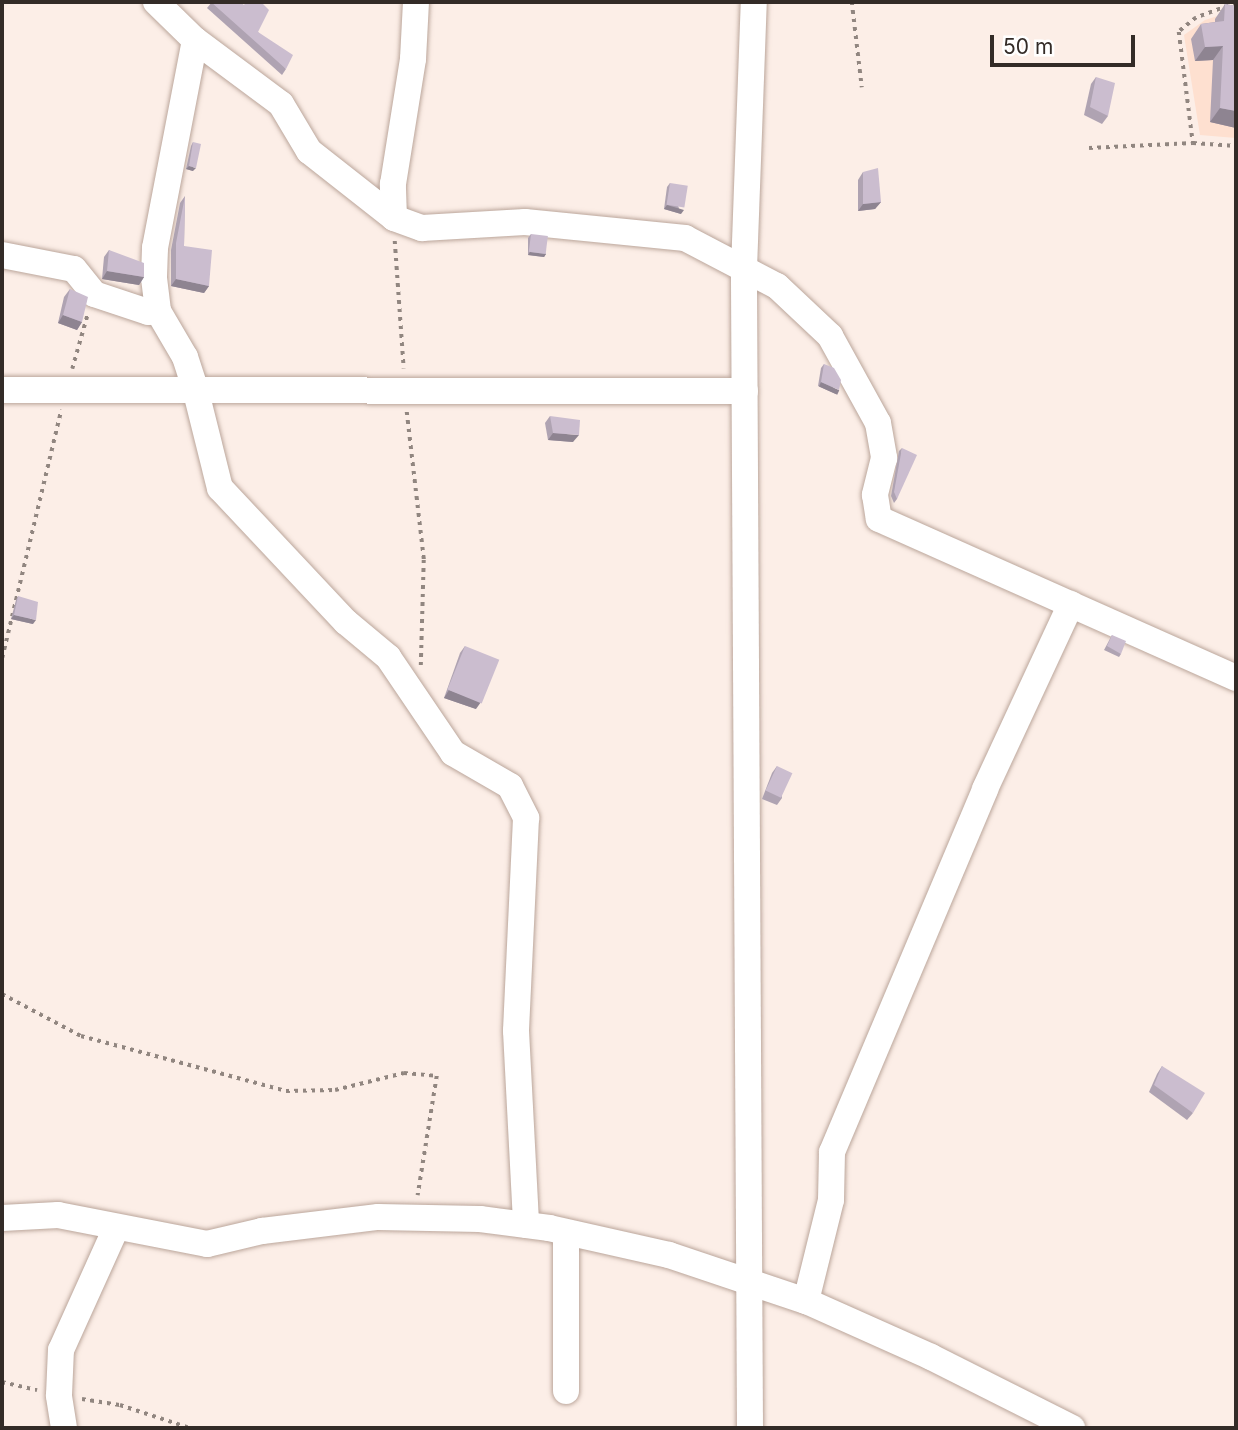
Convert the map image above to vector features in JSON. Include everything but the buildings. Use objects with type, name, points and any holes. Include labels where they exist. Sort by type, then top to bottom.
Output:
[{"type":"street","points":[[156,2],[195,40],[281,104],[309,151],[394,218],[422,228],[525,222],[685,238],[787,293],[830,335],[878,423],[884,458],[875,495],[879,519],[1236,678]]},
{"type":"street","points":[[394,218],[393,184],[414,59],[416,2]]},
{"type":"street","points":[[750,1428],[747,1281],[744,269],[754,2]]},
{"type":"street","points":[[195,40],[155,248],[158,311],[185,357],[220,488],[346,622],[388,657],[453,753],[510,786],[526,818],[516,1031],[526,1226]]},
{"type":"street","points":[[2,255],[74,269],[94,294],[148,312],[158,311]]},
{"type":"street","points":[[2,390],[405,388],[745,391]]},
{"type":"street","points":[[806,1301],[831,1200],[832,1152],[985,789],[1071,604]]},
{"type":"street","points":[[2,1218],[58,1216],[208,1244],[288,1227],[378,1217],[480,1219],[566,1233],[669,1255],[806,1301],[931,1357],[1072,1428]]},
{"type":"street","points":[[64,1428],[59,1395],[61,1350],[116,1228]]},
{"type":"street","points":[[566,1233],[566,1391]]},
{"type":"path","points":[[852,2],[862,87]]},
{"type":"path","points":[[1193,143],[1179,32],[1196,18],[1236,3]]},
{"type":"path","points":[[1089,148],[1193,143],[1236,146]]},
{"type":"path","points":[[394,218],[405,388],[424,560],[421,704]]},
{"type":"path","points":[[2,659],[66,390],[94,294]]},
{"type":"path","points":[[2,994],[81,1036],[286,1091],[335,1090],[404,1073],[437,1076],[414,1219]]},
{"type":"path","points":[[2,1382],[120,1405],[190,1428]]},
{"type":"shaded area","points":[[1236,10],[1236,138],[1200,135],[1184,35],[1205,20]]}]
